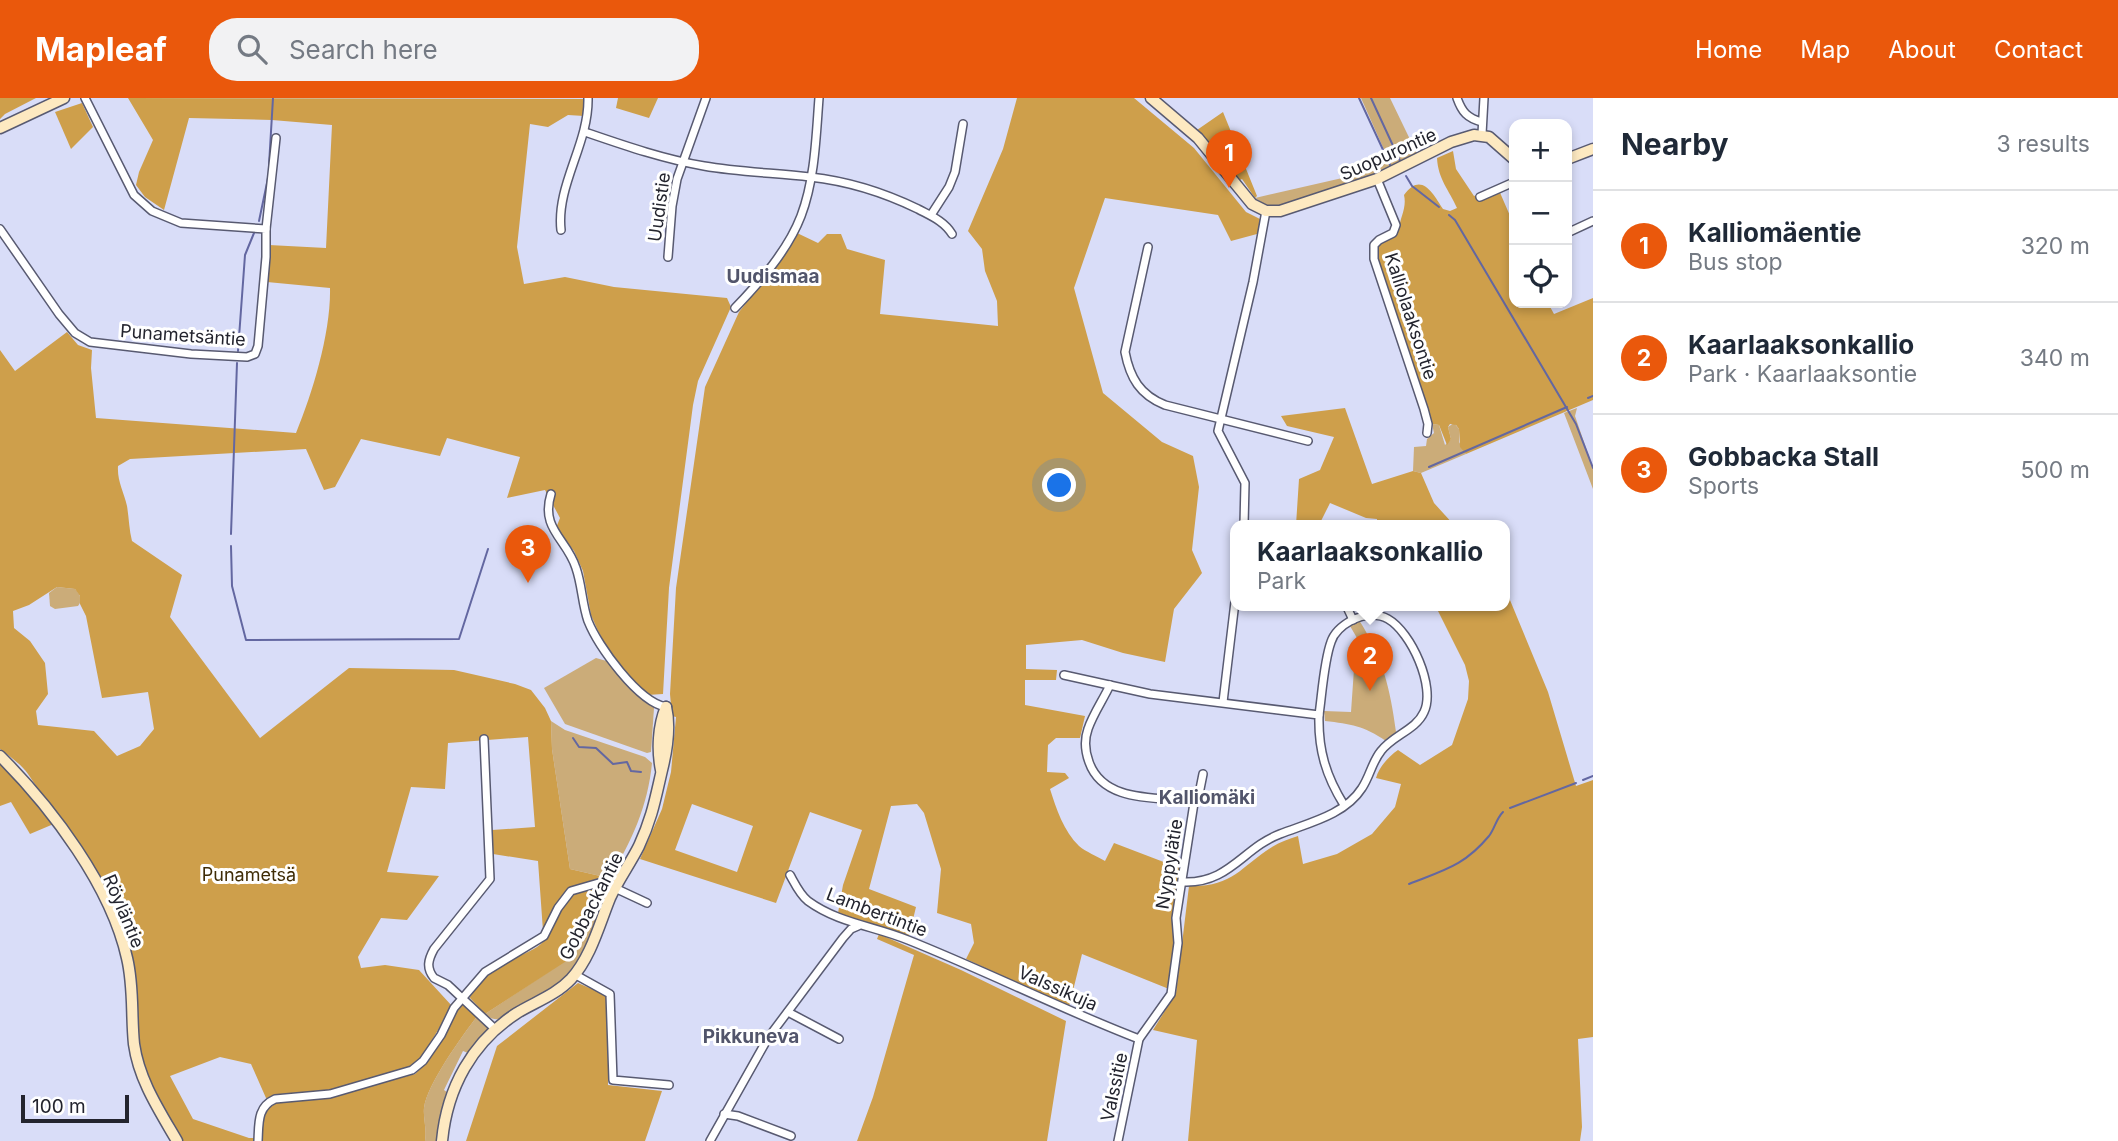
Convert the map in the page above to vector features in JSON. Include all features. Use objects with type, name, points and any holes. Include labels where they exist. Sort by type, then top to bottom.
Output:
[{"type":"street","points":[[0,128],[64,98]]},
{"type":"street","points":[[85,98],[134,195],[152,211],[181,223],[266,229],[276,138]]},
{"type":"street","points":[[561,230],[559,212],[584,132],[588,98]]},
{"type":"street","name":"Uudistie","points":[[668,257],[674,193],[706,98]]},
{"type":"street","points":[[735,308],[750,293],[800,220],[811,177],[820,98]]},
{"type":"street","points":[[1151,98],[1198,138],[1252,204],[1266,211],[1253,282],[1218,431],[1245,483],[1244,520]]},
{"type":"street","points":[[1457,98],[1461,110],[1469,119],[1482,122]]},
{"type":"street","points":[[1484,98],[1482,134],[1509,154]]},
{"type":"street","points":[[931,215],[955,172],[963,124]]},
{"type":"street","points":[[584,132],[683,162],[734,171],[832,180],[885,195],[931,215],[947,225],[952,234]]},
{"type":"street","name":"Suopurontie","points":[[1266,211],[1279,211],[1377,179],[1461,138],[1482,134]]},
{"type":"street","points":[[1572,157],[1593,149]]},
{"type":"street","name":"Kalliolaaksontie","points":[[1377,179],[1396,225],[1393,233],[1374,245],[1374,259],[1424,409],[1428,424],[1427,433]]},
{"type":"street","points":[[1480,197],[1509,184]]},
{"type":"street","points":[[1572,231],[1593,221]]},
{"type":"street","name":"Punametsäntie","points":[[0,229],[59,314],[75,333],[90,342],[191,355],[247,357],[252,357],[258,346],[266,229]]},
{"type":"street","points":[[1149,247],[1125,352],[1135,384],[1151,400],[1165,405],[1308,441]]},
{"type":"street","points":[[551,494],[548,515],[554,531],[577,568],[587,618],[594,634],[610,657],[649,701],[666,707]]},
{"type":"street","points":[[1223,702],[1234,611]]},
{"type":"street","points":[[1349,611],[1353,620]]},
{"type":"street","points":[[1183,882],[1200,882],[1219,876],[1276,835],[1311,824],[1344,805],[1363,786],[1376,758],[1387,744],[1420,719],[1427,705],[1423,670],[1398,626],[1380,616],[1369,615],[1353,620],[1342,626],[1331,641],[1319,715],[1318,740],[1333,788],[1344,805]]},
{"type":"street","points":[[1064,675],[1150,694],[1319,715]]},
{"type":"street","name":"Nyppylätie","points":[[1110,685],[1088,727],[1085,741],[1088,760],[1096,776],[1107,786],[1120,792],[1194,803],[1176,918],[1178,943],[1171,994],[1139,1039]]},
{"type":"street","name":"Gobbackantie","points":[[442,1141],[452,1092],[469,1057],[495,1029],[517,1013],[556,992],[574,974],[586,956],[615,888],[635,854],[651,817],[667,745],[666,707]]},
{"type":"street","points":[[484,739],[490,878],[435,949],[428,965],[434,978],[448,985],[495,1029]]},
{"type":"street","name":"Röyläntie","points":[[0,756],[73,845],[104,898],[119,931],[130,970],[134,1042],[138,1060],[153,1100],[177,1141]]},
{"type":"street","points":[[1194,803],[1198,799],[1203,774]]},
{"type":"street","name":"Lambertintie","points":[[790,875],[806,900],[830,914],[858,926],[881,930],[964,963]]},
{"type":"street","points":[[258,1141],[260,1114],[263,1107],[275,1099],[330,1094],[412,1070],[424,1061],[462,998],[485,972],[544,936],[558,908],[571,891],[599,882],[606,883],[647,903]]},
{"type":"street","points":[[710,1141],[768,1038],[843,938],[858,926]]},
{"type":"street","name":"Valssikuja","points":[[964,963],[1083,1017],[1139,1039]]},
{"type":"street","points":[[574,974],[610,994],[613,1080],[669,1085]]},
{"type":"street","points":[[788,1012],[839,1039]]},
{"type":"street","name":"Valssitie","points":[[1118,1141],[1139,1039]]},
{"type":"street","points":[[724,1114],[738,1116],[791,1136]]},
{"type":"shaded area","points":[[1361,98],[1390,98],[1418,156],[1358,183],[1278,208],[1261,205],[1255,198],[1373,171],[1389,161]]},
{"type":"shaded area","points":[[1577,408],[1575,416],[1593,468],[1593,489],[1564,413]]},
{"type":"shaded area","points":[[1454,423],[1459,429],[1459,442],[1466,454],[1421,473],[1413,471],[1414,447],[1426,446],[1427,439],[1434,433],[1432,424],[1439,425],[1445,445],[1451,439],[1448,427]]},
{"type":"shaded area","points":[[57,587],[75,589],[80,597],[78,606],[55,609],[50,606],[49,593]]},
{"type":"shaded area","points":[[1359,620],[1374,647],[1388,687],[1396,732],[1386,741],[1357,726],[1325,721],[1324,711],[1351,712],[1354,669],[1364,650],[1350,626]]},
{"type":"shaded area","points":[[596,658],[610,662],[654,708],[651,752],[647,753],[565,724],[544,688]]},
{"type":"shaded area","points":[[551,721],[565,730],[645,757],[652,763],[647,794],[638,823],[609,878],[570,869],[552,749]]},
{"type":"shaded area","points":[[603,884],[609,892],[591,939],[572,970],[548,992],[506,1017],[494,1019],[485,1014],[553,969],[593,886]]},
{"type":"shaded area","points":[[478,1015],[488,1025],[488,1031],[468,1053],[463,1051],[444,1090],[448,1093],[439,1141],[425,1141],[424,1108],[432,1086],[446,1060]]},
{"type":"green space","points":[[0,98],[36,98],[0,119]]},
{"type":"green space","name":"Punametsä","points":[[128,98],[586,99],[584,116],[568,115],[548,127],[530,124],[517,247],[524,284],[565,277],[614,287],[727,298],[731,307],[698,381],[693,405],[669,588],[663,694],[647,695],[613,658],[591,615],[583,571],[574,551],[556,528],[560,518],[545,490],[507,498],[520,457],[447,438],[440,456],[361,439],[335,487],[324,490],[306,449],[130,459],[118,466],[132,541],[182,575],[170,617],[260,738],[349,668],[454,670],[531,690],[551,721],[552,749],[570,869],[609,878],[571,887],[566,891],[543,931],[538,861],[493,854],[492,830],[535,827],[528,737],[448,743],[445,789],[411,787],[387,872],[439,876],[407,920],[381,918],[358,957],[361,968],[385,965],[419,970],[452,1006],[421,1059],[410,1068],[341,1089],[266,1098],[251,1064],[220,1057],[170,1076],[193,1119],[256,1138],[256,1141],[183,1141],[156,1095],[142,1058],[133,964],[121,920],[112,900],[89,860],[28,774],[0,749],[0,350],[15,371],[67,332],[78,345],[92,350],[96,418],[296,433],[320,362],[328,323],[330,288],[267,282],[269,245],[326,248],[332,125],[189,118],[164,210],[145,197],[136,185],[153,140]],"holes":[[[57,587],[75,589],[86,616],[102,698],[148,692],[154,729],[140,746],[117,756],[94,731],[38,725],[36,711],[48,694],[45,663],[30,641],[14,628],[13,611],[29,605]]]},
{"type":"green space","points":[[618,98],[658,98],[649,118],[616,108]]},
{"type":"green space","points":[[1017,98],[1134,98],[1194,148],[1246,212],[1262,220],[1257,234],[1231,241],[1218,215],[1105,198],[1074,288],[1103,393],[1162,442],[1193,456],[1199,487],[1192,550],[1202,573],[1174,609],[1165,662],[1082,640],[1026,645],[1026,669],[1057,670],[1056,680],[1025,680],[1025,705],[1085,716],[1080,738],[1056,738],[1048,745],[1047,772],[1065,773],[1069,778],[1050,789],[1069,834],[1082,848],[1105,861],[1114,843],[1182,869],[1172,920],[1175,939],[1169,989],[1082,954],[1069,1007],[966,959],[974,943],[971,924],[937,913],[941,869],[924,813],[917,804],[891,806],[869,889],[916,907],[909,936],[838,913],[843,885],[862,830],[810,812],[776,903],[640,859],[662,809],[671,772],[676,717],[672,716],[670,694],[676,588],[705,387],[739,312],[781,259],[797,233],[818,243],[827,234],[841,234],[847,249],[885,260],[880,314],[998,326],[997,301],[985,271],[982,249],[968,231],[1003,149]],"holes":[[[692,804],[753,826],[737,872],[675,850]]]},
{"type":"green space","points":[[82,103],[93,127],[71,149],[55,112]]},
{"type":"green space","points":[[1223,112],[1257,196],[1255,198],[1242,179],[1240,180],[1197,130]]},
{"type":"green space","points":[[1453,151],[1456,169],[1474,196],[1498,188],[1509,213],[1509,308],[1551,308],[1554,314],[1593,298],[1593,400],[1466,454],[1460,447],[1459,429],[1456,425],[1450,424],[1448,427],[1451,439],[1447,445],[1439,425],[1432,424],[1376,255],[1380,243],[1399,229],[1405,204],[1404,195],[1410,188],[1416,185],[1426,187],[1443,209],[1450,211],[1457,208],[1442,178],[1437,158]]},
{"type":"green space","points":[[1345,408],[1372,484],[1413,471],[1421,473],[1434,503],[1449,520],[1377,520],[1330,503],[1322,520],[1296,520],[1299,479],[1320,470],[1334,437],[1287,426],[1281,416]]},
{"type":"green space","points":[[1510,600],[1548,692],[1576,786],[1593,780],[1593,1037],[1578,1039],[1582,1127],[1580,1141],[1188,1141],[1197,1040],[1153,1030],[1176,993],[1189,886],[1226,880],[1272,847],[1298,836],[1303,864],[1337,854],[1372,834],[1395,807],[1401,784],[1376,778],[1388,759],[1398,750],[1420,765],[1452,745],[1468,699],[1469,681],[1465,665],[1438,611],[1510,611]]},
{"type":"green space","points":[[0,756],[56,823],[30,834],[11,802],[0,806]]},
{"type":"green space","points":[[593,886],[600,888],[601,897],[573,947],[571,958],[485,1014],[470,998],[479,980],[497,967],[537,947],[548,935],[567,898]]},
{"type":"green space","points":[[879,934],[1066,1021],[1047,1141],[857,1141],[873,1097],[914,955],[877,939]]},
{"type":"green space","points":[[578,983],[608,996],[608,1085],[662,1091],[645,1141],[466,1141],[497,1046]]},
{"type":"green space","points":[[463,1001],[478,1015],[446,1060],[432,1086],[424,1108],[425,1141],[261,1141],[263,1117],[267,1109],[278,1102],[334,1096],[415,1074],[427,1062]]},
{"type":"waterway","points":[[269,165],[273,98]]},
{"type":"waterway","points":[[1359,98],[1391,167]]},
{"type":"waterway","points":[[1371,98],[1401,163]]},
{"type":"waterway","points":[[1406,176],[1412,186],[1439,207]]},
{"type":"waterway","points":[[259,221],[268,178]]},
{"type":"waterway","points":[[1449,215],[1455,220],[1576,424],[1593,468]]},
{"type":"waterway","points":[[238,351],[245,255],[254,233]]},
{"type":"waterway","points":[[231,534],[237,363]]},
{"type":"waterway","points":[[1588,398],[1593,396]]},
{"type":"waterway","points":[[1429,467],[1567,407]]},
{"type":"waterway","points":[[231,546],[232,586],[246,640],[459,639],[488,549]]},
{"type":"waterway","points":[[573,738],[579,747],[596,748],[613,764],[627,762],[631,771],[641,772]]},
{"type":"waterway","points":[[1583,780],[1593,776]]},
{"type":"waterway","points":[[1510,808],[1576,783]]},
{"type":"waterway","points":[[1409,884],[1462,861],[1489,836],[1503,812]]},
{"type":"place","name":"Kalliomäentie","points":[[1229,188]]},
{"type":"place","name":"Gobbacka Stall","points":[[528,583]]},
{"type":"place","name":"Kaarlaaksonkallio","points":[[1370,691]]},
{"type":"district","name":"Uudismaa","points":[[773,276]]},
{"type":"district","name":"Kalliomäki","points":[[1207,797]]},
{"type":"district","name":"Pikkuneva","points":[[751,1036]]}]
